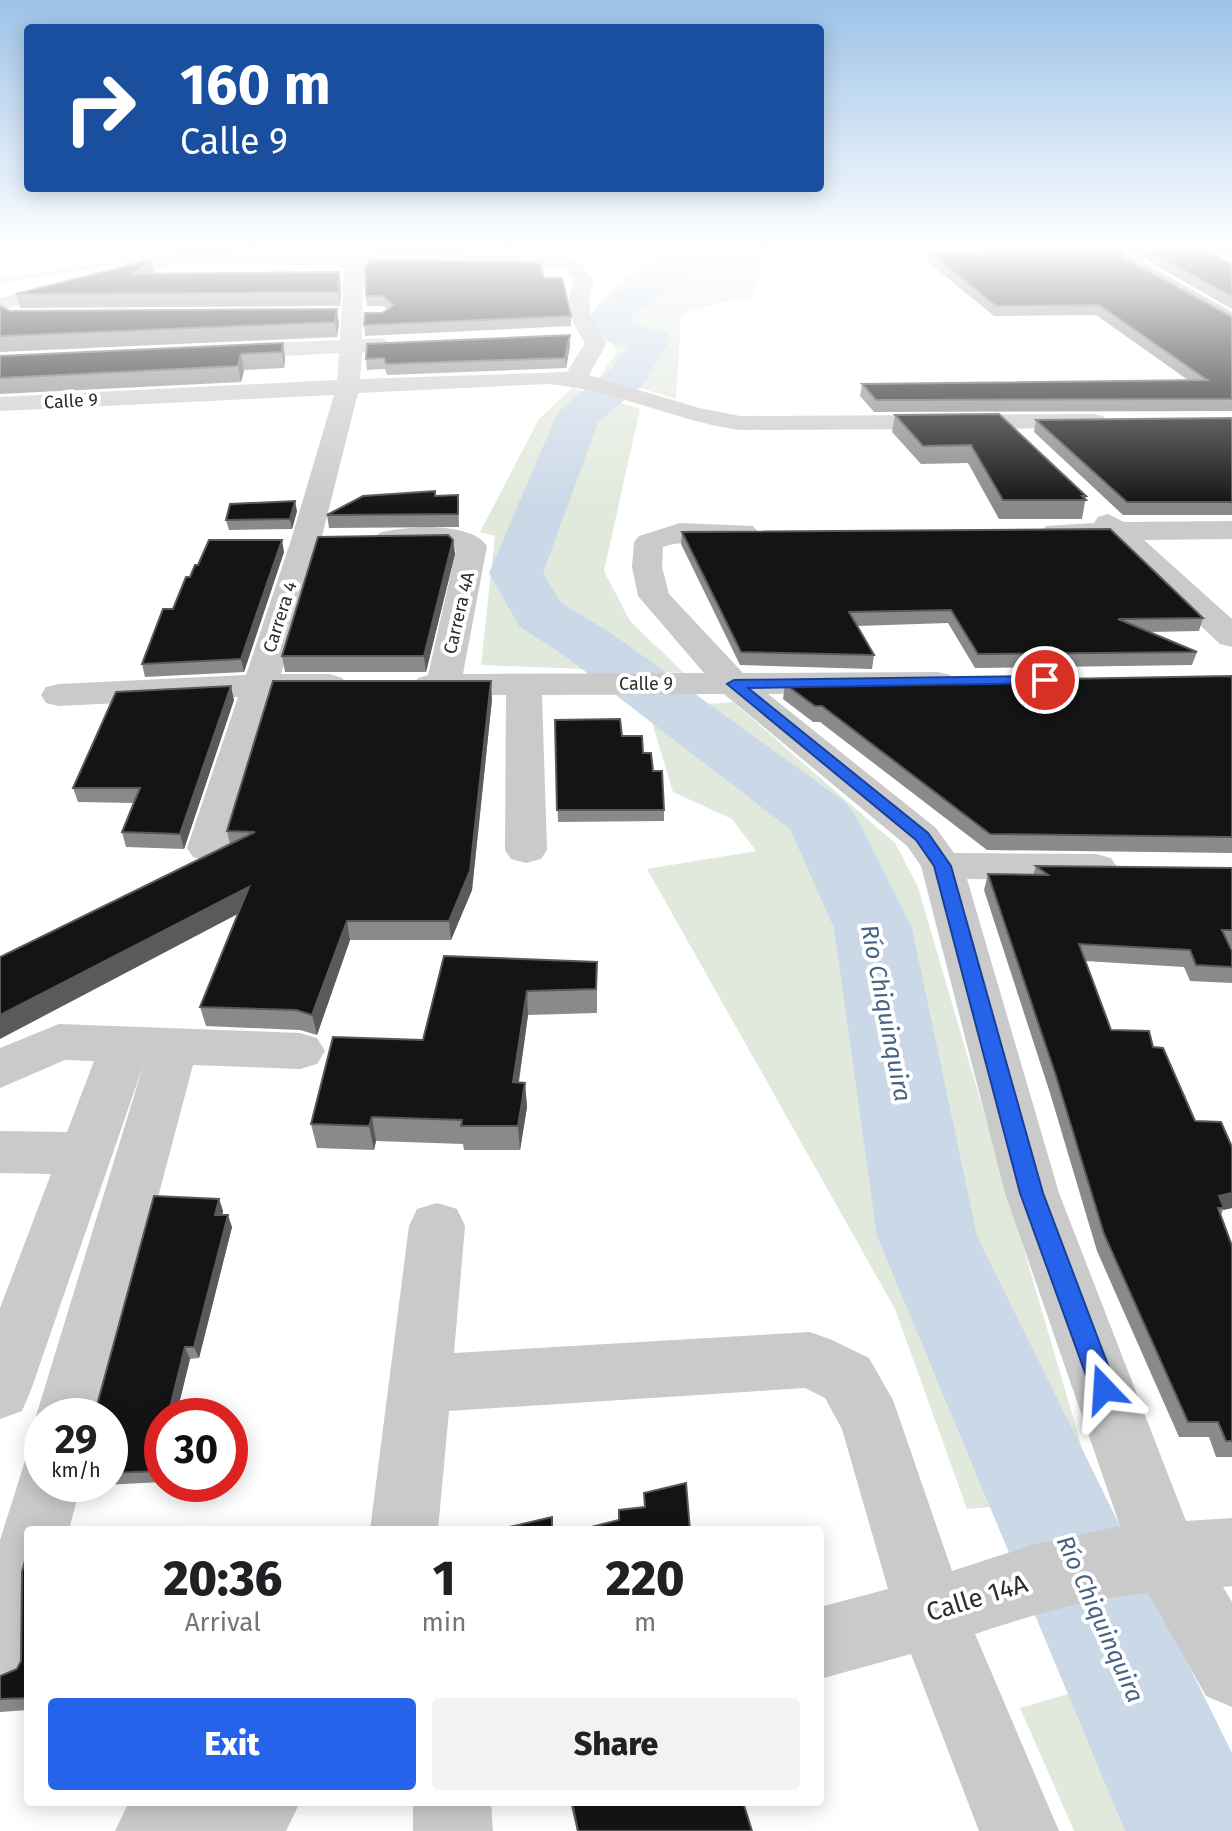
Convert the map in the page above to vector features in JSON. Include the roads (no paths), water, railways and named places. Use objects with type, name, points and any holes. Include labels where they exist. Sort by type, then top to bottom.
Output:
[{"type":"street","name":"Carrera 4","points":[[208,848],[258,685],[320,540],[348,386],[351,334]]},
{"type":"street","points":[[562,337],[592,335],[596,343],[582,380]]},
{"type":"street","points":[[208,353],[411,344]]},
{"type":"street","name":"Calle 9","points":[[2,395],[348,386],[547,377],[582,380],[705,418],[740,423],[1125,420]]},
{"type":"street","points":[[1003,421],[1026,444]]},
{"type":"street","points":[[1083,499],[1232,637]]},
{"type":"street","points":[[1024,532],[1232,530]]},
{"type":"street","points":[[774,532],[680,532],[649,542],[647,567],[654,596],[734,684],[922,837],[942,866],[1032,1193],[1173,1556],[1232,1670]]},
{"type":"street","name":"Carrera 4A","points":[[320,540],[453,537],[468,542],[473,553],[443,685]]},
{"type":"street","name":"Calle 9","points":[[59,695],[258,685],[524,686],[967,681]]},
{"type":"street","points":[[524,686],[526,850]]},
{"type":"street","points":[[942,866],[1140,867]]},
{"type":"street","points":[[0,1069],[59,1042],[300,1051]]},
{"type":"street","points":[[5,1357],[86,1154],[150,1044]]},
{"type":"street","points":[[72,1398],[150,1044]]},
{"type":"street","points":[[0,1152],[86,1154]]},
{"type":"street","points":[[404,1526],[437,1226]]},
{"type":"street","points":[[418,1384],[810,1360],[847,1378],[871,1421],[931,1613],[1019,1831]]},
{"type":"street","points":[[36,1526],[43,1502]]},
{"type":"street","name":"Calle 14A","points":[[824,1642],[931,1613],[1032,1580],[1173,1556]]},
{"type":"street","points":[[0,1653],[24,1569]]},
{"type":"street","points":[[155,1831],[246,1806]]},
{"type":"street","points":[[452,1806],[453,1831]]},
{"type":"waterway","name":"Río Chiquinquira","points":[[623,334],[651,340],[627,377],[578,416],[516,573],[539,614],[590,646],[821,818],[873,928],[927,1236],[1196,1831]]}]
